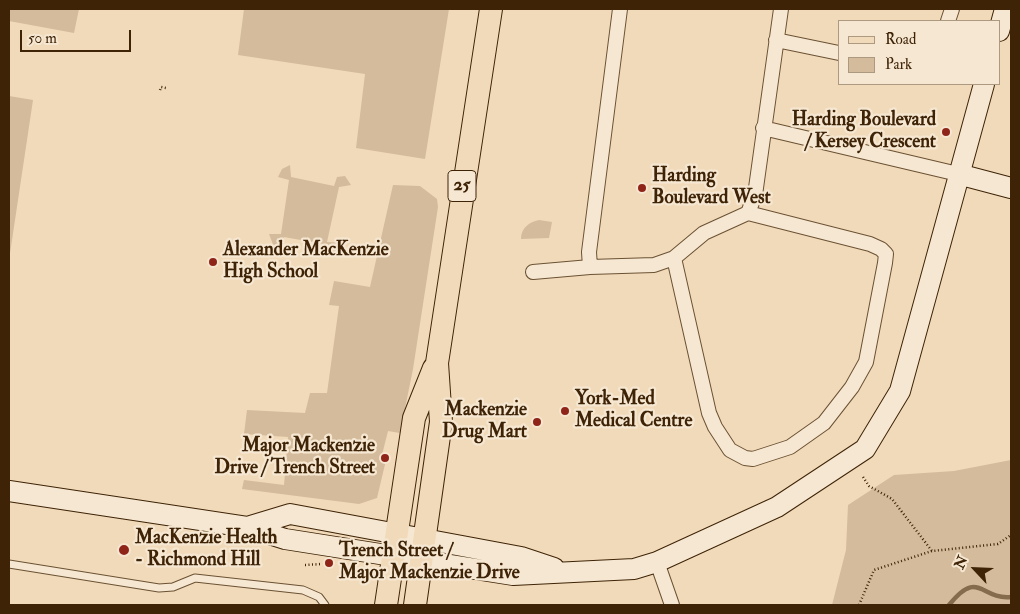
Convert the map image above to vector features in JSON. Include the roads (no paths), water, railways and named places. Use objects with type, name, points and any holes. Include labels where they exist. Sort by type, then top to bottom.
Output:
[{"type":"main road","name":"25","points":[[415,605],[441,422],[437,363],[491,9]]},
{"type":"main road","name":"25","points":[[386,605],[414,418],[437,363]]},
{"type":"street","points":[[590,267],[589,252],[620,9]]},
{"type":"street","points":[[748,213],[755,195],[781,9]]},
{"type":"street","points":[[1000,28],[1005,9]]},
{"type":"street","points":[[776,40],[838,53]]},
{"type":"street","points":[[9,491],[247,526],[285,539],[394,556],[423,551],[521,557],[566,572],[634,569],[657,562],[777,507],[865,449],[900,391],[984,85]]},
{"type":"street","points":[[763,128],[1011,188]]},
{"type":"street","points":[[533,272],[590,267],[654,265],[674,258],[704,233],[748,213],[870,244],[881,249],[886,254],[883,280],[866,362],[852,387],[824,423],[790,447],[753,459],[745,458],[730,450],[715,427],[709,413],[674,258]]},
{"type":"street","points":[[247,526],[290,514],[397,533],[423,551]]},
{"type":"street","points":[[657,562],[672,605]]},
{"type":"lane","points":[[9,564],[159,588],[173,586],[195,578],[303,590],[319,597],[325,605]]},
{"type":"waterway","points":[[949,605],[959,594],[974,587],[1001,597],[1011,597]]},
{"type":"place","name":"Harding Boulevard / Kersey Crescent","points":[[946,132]]},
{"type":"place","name":"Harding Boulevard West","points":[[642,188]]},
{"type":"place","name":"Alexander MacKenzie High School","points":[[213,262]]},
{"type":"place","name":"York-Med Medical Centre","points":[[565,411]]},
{"type":"place","name":"Mackenzie Drug Mart","points":[[537,422]]},
{"type":"place","name":"Major Mackenzie Drive / Trench Street","points":[[385,458]]},
{"type":"place","name":"MacKenzie Health - Richmond Hill","points":[[124,550]]},
{"type":"place","name":"Trench Street / Major Mackenzie Drive","points":[[329,563]]}]
